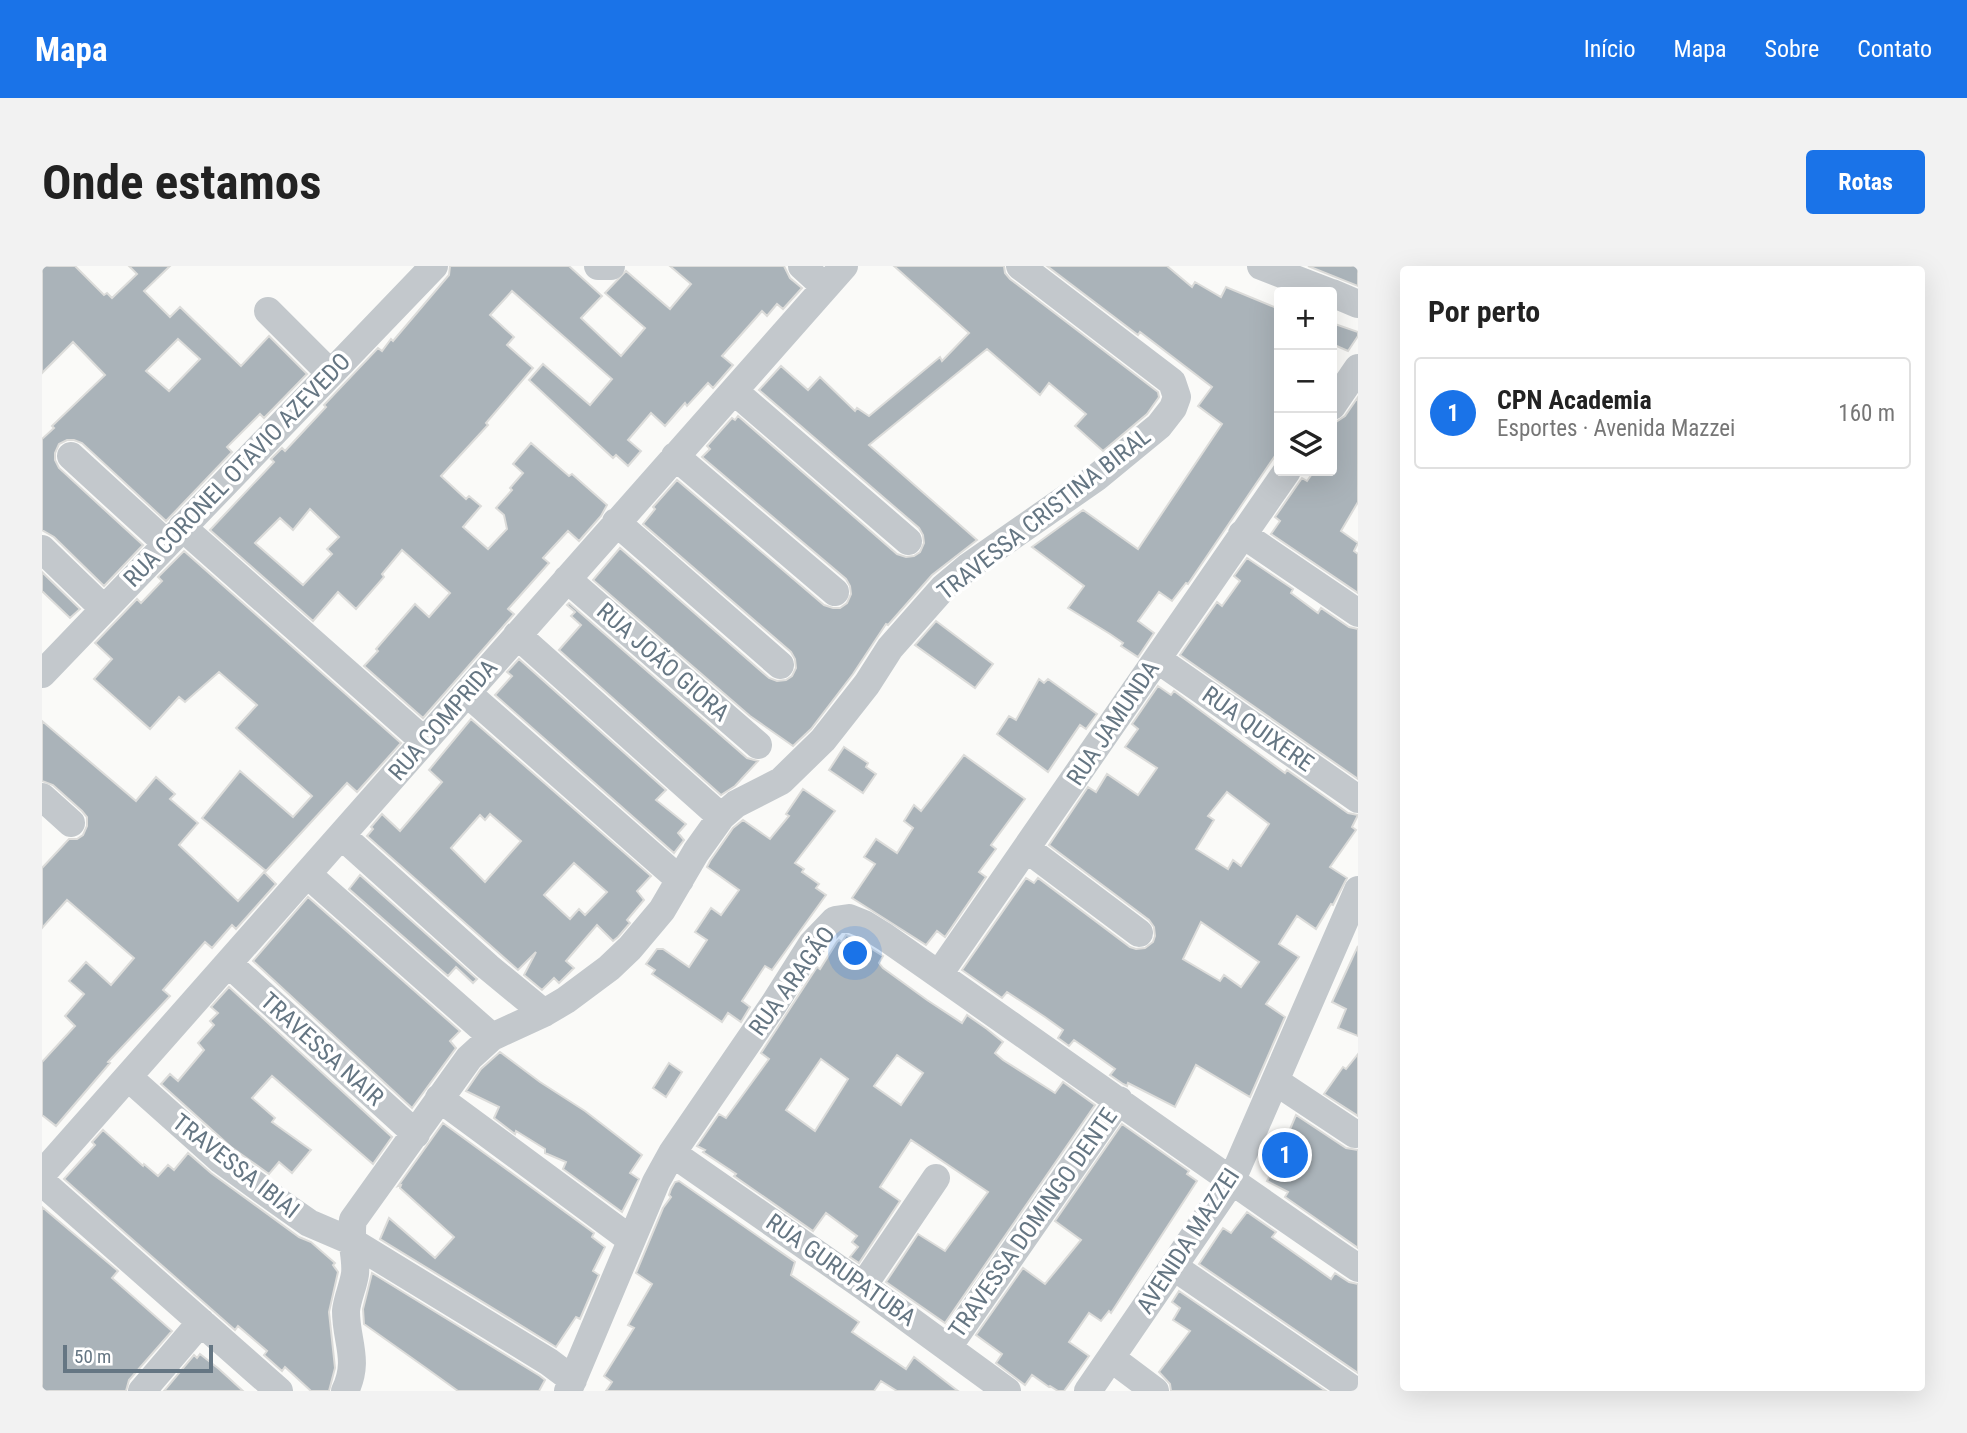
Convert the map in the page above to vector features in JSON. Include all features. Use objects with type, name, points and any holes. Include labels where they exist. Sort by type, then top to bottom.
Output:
[{"type":"street","name":"RUA CORONEL OTAVIO AZEVEDO","points":[[42,674],[433,266]]},
{"type":"street","points":[[598,266],[611,266]]},
{"type":"street","points":[[802,266],[825,287]]},
{"type":"street","name":"RUA COMPRIDA","points":[[47,1161],[128,1077],[229,964],[844,266]]},
{"type":"street","name":"TRAVESSA CRISTINA BIRAL","points":[[345,1391],[351,1378],[353,1359],[346,1313],[355,1275],[351,1241],[353,1220],[470,1058],[492,1037],[544,1013],[609,968],[662,910],[696,852],[721,817],[736,804],[781,781],[795,768],[852,706],[890,648],[943,588],[1097,477],[1159,425],[1173,408],[1177,397],[1172,382],[1020,266]]},
{"type":"street","points":[[1261,266],[1315,287]]},
{"type":"street","points":[[1337,296],[1358,304]]},
{"type":"street","points":[[268,311],[330,373]]},
{"type":"street","points":[[1337,399],[1358,368]]},
{"type":"street","points":[[734,391],[908,541]]},
{"type":"street","points":[[71,456],[174,535],[424,741]]},
{"type":"street","points":[[675,456],[835,592]]},
{"type":"street","name":"RUA JAMUNDA","points":[[939,974],[1283,476]]},
{"type":"street","points":[[617,522],[780,665]]},
{"type":"street","points":[[1242,534],[1358,613]]},
{"type":"street","points":[[42,550],[104,609]]},
{"type":"street","name":"RUA JOÃO GIORA","points":[[567,579],[758,744]]},
{"type":"street","points":[[517,635],[721,817]]},
{"type":"street","name":"RUA QUIXERE","points":[[1157,659],[1358,799]]},
{"type":"street","points":[[467,693],[680,880]]},
{"type":"street","points":[[42,797],[71,823]]},
{"type":"street","points":[[342,836],[488,967],[544,1013]]},
{"type":"street","points":[[1027,849],[1139,933]]},
{"type":"street","points":[[307,874],[492,1037]]},
{"type":"street","name":"AVENIDA MAZZEI","points":[[1088,1391],[1231,1182],[1275,1082],[1348,940],[1358,890]]},
{"type":"street","name":"RUA ARAGÃO","points":[[570,1385],[656,1182],[672,1153],[775,1004],[812,944],[835,919],[849,918],[864,924],[1119,1100],[1231,1182]]},
{"type":"street","name":"TRAVESSA NAIR","points":[[229,964],[416,1134]]},
{"type":"street","name":"TRAVESSA IBIAI","points":[[128,1077],[253,1185],[309,1223],[351,1241],[549,1362],[570,1385]]},
{"type":"street","points":[[1275,1082],[1355,1134]]},
{"type":"street","points":[[439,1098],[631,1239]]},
{"type":"street","name":"TRAVESSA DOMINGO DENTE","points":[[948,1346],[1119,1100]]},
{"type":"street","name":"RUA GURUPATUBA","points":[[672,1153],[948,1346],[1007,1391]]},
{"type":"street","points":[[863,1286],[936,1178]]},
{"type":"street","points":[[42,1182],[279,1391]]},
{"type":"street","points":[[1231,1182],[1358,1268]]},
{"type":"street","points":[[1174,1267],[1355,1391]]},
{"type":"street","points":[[142,1391],[201,1322]]},
{"type":"street","points":[[1111,1358],[1155,1391]]},
{"type":"building","points":[[42,266],[75,266],[104,295],[107,293],[112,298],[137,274],[129,266],[170,266],[144,291],[170,317],[180,307],[241,366],[269,336],[307,374],[264,418],[260,414],[227,447],[232,452],[166,521],[82,443],[67,440],[59,444],[55,460],[59,468],[143,545],[104,586],[54,537],[42,530],[42,439],[105,375],[73,342],[42,373]],"holes":[[[178,339],[200,359],[169,391],[146,371]]]},
{"type":"building","points":[[450,266],[569,266],[602,296],[581,318],[621,356],[645,328],[605,293],[626,271],[670,309],[691,284],[670,266],[784,266],[790,278],[802,288],[783,309],[777,304],[767,316],[762,311],[722,356],[733,365],[713,388],[708,383],[687,406],[685,403],[665,426],[651,413],[628,440],[641,451],[628,466],[616,455],[613,458],[529,380],[543,364],[590,405],[612,379],[512,291],[490,315],[514,337],[507,345],[533,368],[486,423],[488,425],[441,476],[466,499],[469,496],[481,506],[463,527],[488,549],[507,529],[504,515],[496,508],[523,473],[513,464],[531,443],[607,505],[579,541],[568,531],[543,558],[549,563],[508,609],[514,614],[423,718],[364,666],[415,604],[429,617],[450,593],[402,550],[382,574],[384,577],[356,609],[338,592],[313,621],[210,530],[274,462],[271,459],[282,448],[285,451],[378,348],[382,351],[391,339],[393,341],[449,275]],"holes":[[[310,509],[339,537],[327,549],[332,554],[303,585],[255,543],[280,518],[293,530]]]},
{"type":"building","points":[[894,266],[1004,266],[1010,279],[1158,392],[1159,397],[1147,414],[1103,451],[1075,426],[1086,414],[1049,383],[1040,395],[987,349],[869,445],[977,540],[932,575],[888,625],[886,624],[853,674],[811,729],[793,746],[750,716],[593,580],[620,548],[769,678],[777,681],[792,676],[796,668],[791,652],[643,524],[655,509],[653,507],[677,480],[824,605],[840,608],[847,603],[851,594],[846,579],[702,457],[710,449],[707,446],[732,418],[735,420],[738,416],[897,554],[906,557],[920,552],[924,543],[919,528],[759,390],[781,366],[808,390],[820,377],[855,411],[857,408],[869,416],[940,357],[942,361],[969,333]]},
{"type":"building","points":[[1047,266],[1167,266],[1192,287],[1195,282],[1221,297],[1226,287],[1274,307],[1274,457],[1188,584],[1186,583],[1172,601],[1159,592],[1138,621],[1154,633],[1138,657],[1121,646],[1123,643],[1068,608],[1084,586],[1032,547],[1083,510],[1138,549],[1222,424],[1198,406],[1212,387],[1140,332],[1138,335]]},
{"type":"building","points":[[1308,266],[1358,266],[1358,286]]},
{"type":"building","points":[[1337,325],[1358,332],[1348,351],[1337,346]]},
{"type":"building","points":[[1358,397],[1358,502],[1341,531],[1358,543],[1354,551],[1358,554],[1358,593],[1271,534],[1280,521],[1275,517],[1302,478],[1307,481],[1310,476],[1337,476],[1337,421],[1345,416]]},
{"type":"building","points":[[184,551],[401,743],[357,792],[347,783],[266,871],[202,818],[240,771],[293,817],[312,796],[236,728],[257,705],[219,672],[185,702],[179,697],[150,729],[94,679],[112,659],[95,643],[137,599],[141,603],[162,581],[158,577]]},
{"type":"building","points":[[1247,558],[1293,589],[1291,593],[1318,613],[1321,608],[1349,627],[1358,629],[1358,779],[1180,655],[1217,602],[1222,606],[1240,581],[1234,576]]},
{"type":"building","points":[[42,572],[80,609],[70,618],[42,591]]},
{"type":"building","points":[[569,603],[747,758],[758,761],[735,786],[721,795],[559,650],[581,625],[571,616],[575,612],[567,605]]},
{"type":"building","points":[[936,621],[993,664],[975,688],[915,645]]},
{"type":"building","points":[[519,659],[666,790],[656,800],[686,824],[678,833],[684,840],[674,853],[495,695],[512,676],[507,672]]},
{"type":"building","points":[[1039,679],[1044,683],[1048,679],[1097,714],[1086,729],[1080,725],[1048,772],[997,734],[1009,716],[1016,720]]},
{"type":"building","points":[[1158,686],[1171,695],[1174,691],[1285,773],[1287,770],[1348,813],[1358,815],[1352,827],[1356,830],[1330,867],[1347,878],[1333,905],[1331,904],[1316,929],[1297,916],[1279,944],[1299,957],[1266,1004],[1285,1017],[1250,1097],[1196,1065],[1175,1107],[1128,1083],[1127,1086],[1110,1075],[1115,1069],[1087,1049],[1074,1040],[1069,1046],[1058,1038],[1063,1030],[1045,1017],[1007,992],[1002,998],[962,970],[1026,878],[1034,883],[1038,878],[1130,947],[1145,948],[1153,942],[1154,927],[1149,920],[1049,845],[1088,787],[1096,792],[1107,774],[1138,795],[1157,768],[1125,747],[1138,729],[1132,724]],"holes":[[[1227,792],[1269,824],[1241,866],[1233,860],[1228,869],[1196,849],[1214,820],[1208,816]],[[1201,922],[1259,962],[1241,987],[1224,975],[1220,981],[1183,959]]]},
{"type":"building","points":[[471,719],[651,876],[637,891],[644,900],[627,920],[630,923],[613,941],[597,925],[566,961],[574,968],[559,983],[554,978],[542,990],[524,975],[536,952],[518,970],[367,836],[382,814],[400,831],[442,782],[429,770]],"holes":[[[490,814],[521,841],[485,882],[451,848],[480,815],[485,820]],[[574,863],[607,892],[585,915],[579,909],[570,919],[544,895]]]},
{"type":"building","points":[[42,721],[136,801],[156,777],[175,794],[170,799],[198,823],[179,845],[238,901],[264,872],[276,884],[236,929],[232,925],[212,948],[205,942],[163,990],[170,996],[108,1062],[110,1063],[56,1126],[42,1115],[42,1062],[75,1026],[65,1016],[84,994],[69,981],[86,962],[111,985],[134,958],[67,900],[42,928],[42,868],[69,839],[77,839],[83,835],[87,817],[53,785],[42,781]]},
{"type":"building","points":[[844,747],[868,763],[866,767],[876,774],[863,793],[829,770]]},
{"type":"building","points":[[964,755],[1025,799],[991,845],[996,849],[979,872],[986,877],[945,937],[937,931],[926,945],[852,898],[875,864],[864,857],[876,839],[897,853],[913,828],[904,821],[914,805],[921,811]]},
{"type":"building","points":[[803,789],[835,811],[795,863],[804,869],[802,872],[819,884],[816,888],[826,895],[772,970],[765,966],[742,1001],[750,1007],[741,1022],[728,1013],[722,1022],[652,974],[655,970],[646,964],[657,949],[663,949],[689,967],[707,940],[695,932],[711,908],[721,915],[739,890],[707,867],[710,861],[733,828],[743,820],[770,839],[789,816],[786,814]]},
{"type":"building","points":[[360,875],[477,979],[473,983],[456,967],[448,976],[349,889]]},
{"type":"building","points":[[308,897],[460,1031],[450,1041],[456,1048],[412,1108],[253,961]]},
{"type":"building","points":[[846,935],[856,939],[883,956],[879,963],[883,968],[927,1000],[962,1023],[967,1015],[987,1029],[1003,1042],[995,1053],[1003,1060],[1055,1093],[1063,1082],[1095,1105],[945,1323],[886,1282],[918,1234],[945,1251],[988,1192],[911,1140],[880,1187],[900,1201],[859,1263],[850,1257],[858,1247],[852,1242],[857,1236],[826,1213],[813,1231],[734,1176],[736,1174],[697,1146],[719,1114],[726,1118],[769,1059],[761,1053],[817,967],[820,969],[839,940],[842,942]],"holes":[[[897,1055],[923,1073],[901,1105],[874,1086]],[[821,1059],[848,1079],[815,1131],[786,1110]]]},
{"type":"building","points":[[1358,946],[1358,1036],[1338,1028],[1346,1009],[1332,1002]]},
{"type":"building","points":[[229,987],[392,1137],[373,1164],[272,1076],[252,1098],[275,1118],[272,1122],[311,1150],[292,1173],[279,1162],[269,1174],[231,1147],[161,1084],[170,1074],[178,1081],[204,1050],[198,1043],[214,1025],[210,1021],[218,1013],[211,1007]]},
{"type":"building","points":[[500,1052],[585,1111],[642,1155],[630,1173],[639,1179],[622,1212],[563,1169],[566,1162],[545,1153],[545,1149],[516,1131],[515,1134],[494,1118],[499,1107],[466,1091],[481,1069]]},
{"type":"building","points":[[1358,1054],[1358,1116],[1324,1094],[1343,1067],[1346,1069]]},
{"type":"building","points":[[669,1063],[682,1072],[666,1097],[653,1088]]},
{"type":"building","points":[[1296,1115],[1346,1148],[1358,1150],[1358,1248],[1285,1197],[1288,1192],[1267,1181],[1288,1142],[1285,1141]]},
{"type":"building","points":[[443,1123],[594,1233],[592,1237],[605,1247],[593,1271],[599,1275],[580,1319],[576,1317],[556,1347],[380,1239],[389,1218],[435,1258],[454,1237],[400,1188],[401,1185],[398,1186]]},
{"type":"building","points":[[1122,1124],[1189,1171],[1187,1174],[1197,1181],[1111,1313],[1109,1311],[1101,1321],[1089,1313],[1069,1342],[1089,1356],[1064,1391],[1049,1387],[1032,1375],[1025,1385],[996,1363],[1002,1354],[976,1335],[1023,1268],[1045,1284],[1081,1240],[1055,1221]]},
{"type":"building","points":[[103,1130],[158,1176],[168,1165],[174,1170],[188,1153],[299,1237],[311,1242],[335,1263],[333,1265],[338,1272],[329,1312],[335,1368],[329,1391],[311,1391],[285,1367],[282,1371],[264,1355],[267,1351],[238,1326],[235,1330],[64,1179],[95,1145],[92,1142]]},
{"type":"building","points":[[679,1181],[795,1262],[791,1275],[859,1322],[852,1332],[906,1369],[914,1357],[958,1391],[897,1391],[881,1381],[874,1391],[606,1391],[612,1382],[604,1376],[634,1328],[628,1325],[652,1284],[636,1273],[663,1208],[671,1197],[671,1189],[675,1182]]},
{"type":"building","points":[[42,1207],[118,1271],[112,1278],[172,1331],[129,1380],[126,1391],[42,1391]]},
{"type":"building","points":[[1247,1212],[1276,1232],[1272,1237],[1331,1279],[1335,1273],[1358,1284],[1358,1373],[1199,1264],[1223,1228],[1231,1233]]},
{"type":"building","points":[[372,1273],[540,1376],[545,1380],[539,1391],[458,1391],[364,1324],[363,1309]]},
{"type":"building","points":[[1179,1291],[1326,1391],[1171,1391],[1170,1384],[1159,1372],[1190,1331],[1173,1320],[1180,1308],[1172,1302]]},
{"type":"building","points":[[200,1354],[243,1391],[164,1391],[194,1355],[197,1358]]},
{"type":"place","name":"CPN Academia","points":[[1285,1155]]}]
